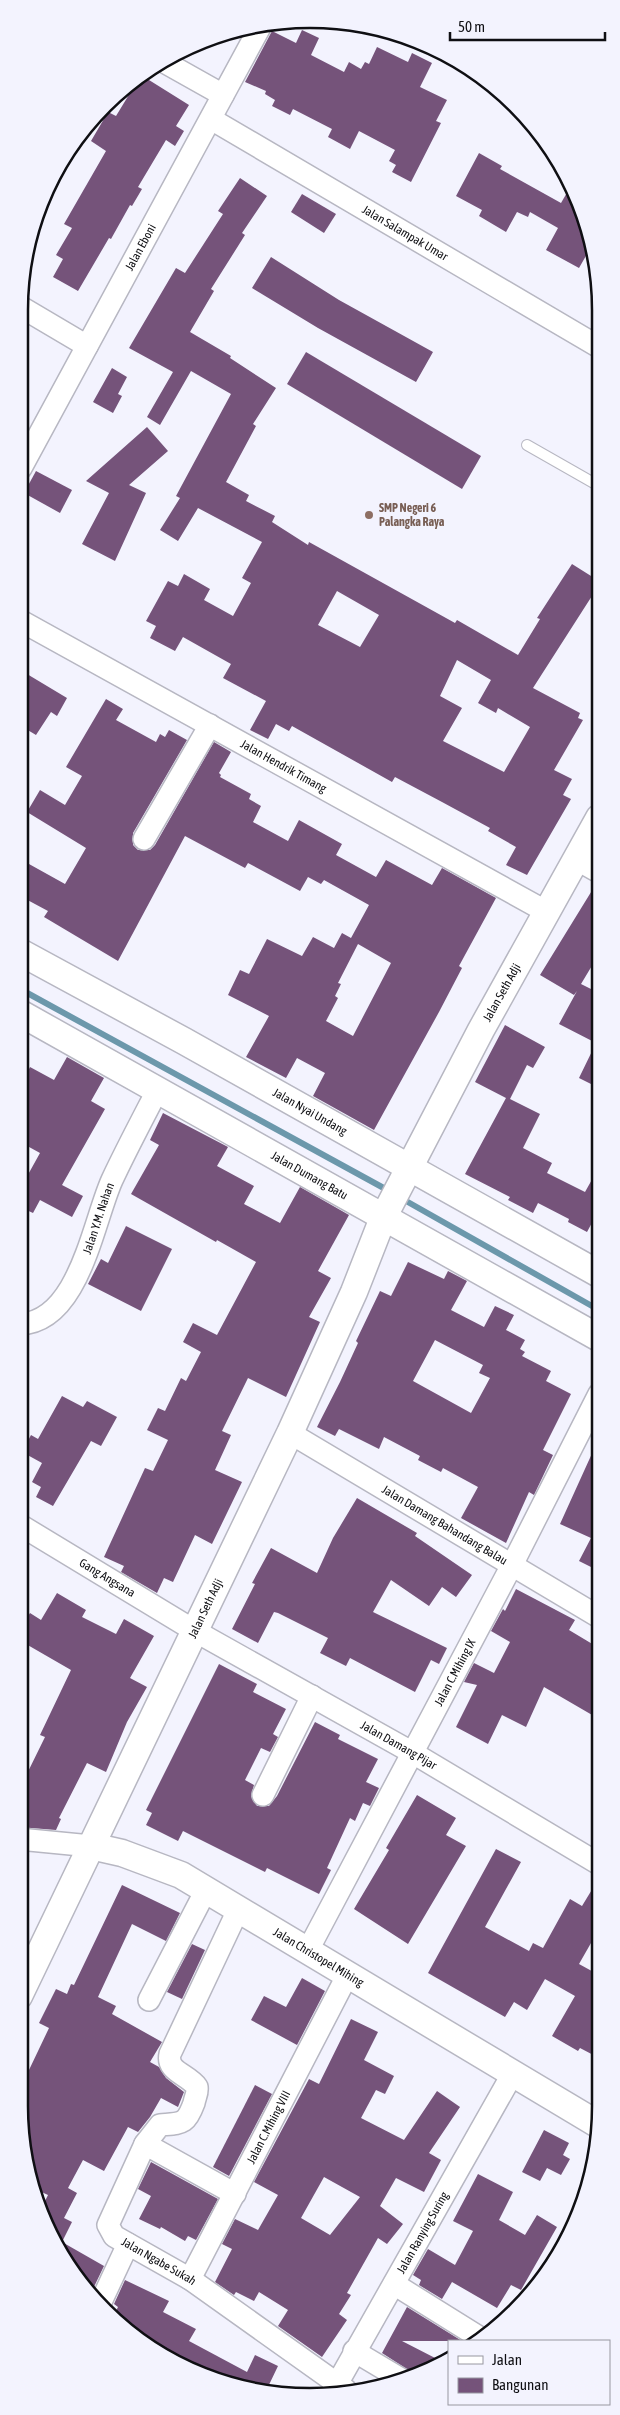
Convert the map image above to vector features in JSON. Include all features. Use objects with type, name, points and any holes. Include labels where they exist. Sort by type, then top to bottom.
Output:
[{"type":"street","name":"Jalan Eboni","points":[[28,455],[257,33]]},
{"type":"street","points":[[169,65],[223,95]]},
{"type":"street","name":"Jalan Salampak Umar","points":[[211,119],[592,343]]},
{"type":"street","points":[[28,311],[87,346]]},
{"type":"street","name":"Jalan Hendrik Timang","points":[[28,625],[547,912]]},
{"type":"street","points":[[144,839],[210,725]]},
{"type":"street","name":"Jalan Seth Adji","points":[[28,1977],[290,1433],[354,1292],[386,1212],[592,830]]},
{"type":"street","points":[[576,859],[592,868]]},
{"type":"street","name":"Jalan Nyai Undang","points":[[28,956],[184,1041],[407,1171],[592,1270]]},
{"type":"street","name":"Jalan Dumang Batu","points":[[28,1018],[158,1091],[386,1212],[592,1334]]},
{"type":"street","name":"Jalan Y.M. Nahan","points":[[28,1322],[41,1319],[69,1290],[83,1265],[112,1182],[158,1091]]},
{"type":"street","name":"Jalan C.Mihing IX","points":[[308,1950],[512,1565],[592,1408]]},
{"type":"street","name":"Jalan Damang Bahandang Balau","points":[[290,1433],[592,1613]]},
{"type":"street","name":"Gang Angsana","points":[[28,1530],[195,1631]]},
{"type":"street","name":"Jalan Damang Pijar","points":[[195,1631],[413,1753],[592,1860]]},
{"type":"street","points":[[263,1795],[312,1696]]},
{"type":"street","name":"Jalan Christopel Mihing","points":[[28,1840],[91,1846],[122,1853],[181,1875],[592,2121]]},
{"type":"street","points":[[148,2000],[206,1890]]},
{"type":"street","points":[[235,2194],[144,2144],[160,2125],[181,2123],[189,2117],[198,2092],[197,2087],[171,2067],[168,2061],[238,1910]]},
{"type":"street","name":"Jalan C.Mihing VIII","points":[[190,2279],[348,1974]]},
{"type":"street","name":"Jalan Ranying Suring","points":[[340,2386],[354,2351],[513,2073]]},
{"type":"street","name":"Jalan Ngabe Sukah","points":[[144,2144],[108,2225],[114,2236],[190,2279],[336,2386]]},
{"type":"street","points":[[103,2297],[128,2244]]},
{"type":"street","points":[[394,2284],[475,2334]]},
{"type":"street","points":[[354,2351],[394,2375]]},
{"type":"lane","points":[[527,445],[592,482]]},
{"type":"building","points":[[302,30],[319,38],[311,55],[344,72],[349,62],[361,69],[365,62],[369,64],[377,47],[408,62],[412,53],[432,63],[420,87],[447,100],[436,121],[441,123],[411,182],[392,172],[396,165],[389,161],[395,150],[359,131],[350,149],[328,137],[332,129],[293,109],[290,115],[272,106],[275,100],[265,94],[266,91],[245,82],[272,31],[296,43]]},
{"type":"building","points":[[147,79],[189,105],[176,126],[184,131],[175,146],[166,140],[138,187],[142,189],[132,206],[130,205],[111,239],[109,238],[78,291],[53,277],[63,259],[56,255],[72,228],[64,224],[106,151],[91,141],[108,112],[116,116],[130,93]]},
{"type":"building","points":[[479,153],[502,166],[500,169],[561,203],[567,193],[578,219],[587,254],[579,268],[546,250],[558,228],[530,212],[528,217],[517,212],[506,232],[479,216],[482,210],[456,196]]},
{"type":"building","points":[[240,178],[267,196],[242,233],[245,235],[211,289],[214,291],[190,332],[231,356],[230,358],[276,388],[253,424],[256,426],[226,482],[249,495],[246,501],[275,516],[272,522],[308,545],[309,542],[455,623],[457,620],[518,655],[540,619],[537,618],[572,564],[592,577],[592,596],[533,688],[580,713],[578,718],[583,720],[554,770],[572,779],[563,795],[571,799],[527,875],[506,865],[516,847],[488,831],[490,828],[395,777],[392,782],[292,726],[289,731],[276,724],[268,739],[250,730],[266,701],[223,678],[231,664],[183,637],[175,651],[150,638],[156,626],[146,621],[168,581],[178,586],[184,574],[210,589],[204,600],[233,616],[251,583],[242,578],[262,542],[198,508],[178,541],[160,530],[180,498],[176,496],[231,394],[191,371],[160,425],[147,417],[173,372],[129,348],[176,268],[185,273],[223,214],[218,211]],"holes":[[[337,591],[379,615],[360,647],[318,625]],[[457,660],[491,680],[478,703],[496,713],[498,708],[530,727],[504,772],[443,741],[462,708],[440,696]]]},
{"type":"building","points":[[302,194],[336,214],[324,233],[291,212]]},
{"type":"building","points":[[271,257],[339,300],[433,352],[416,382],[318,328],[252,288]]},
{"type":"building","points":[[306,352],[481,456],[462,489],[287,384]]},
{"type":"building","points":[[112,368],[127,377],[118,394],[122,396],[113,413],[93,402]]},
{"type":"building","points":[[147,427],[168,451],[129,485],[146,493],[115,561],[82,544],[109,493],[86,481]]},
{"type":"building","points":[[36,471],[72,490],[60,513],[28,495],[28,486]]},
{"type":"building","points":[[28,675],[67,698],[57,716],[51,712],[36,735],[28,730]]},
{"type":"building","points":[[106,699],[123,709],[116,720],[156,742],[160,734],[165,737],[169,730],[187,740],[133,833],[133,845],[138,850],[150,850],[155,845],[214,742],[231,752],[219,773],[220,777],[251,794],[249,799],[261,806],[253,822],[288,841],[299,820],[342,844],[336,855],[376,877],[386,860],[432,885],[442,868],[496,898],[459,966],[462,968],[439,1012],[374,1130],[313,1096],[325,1073],[297,1058],[286,1078],[246,1057],[269,1016],[228,995],[240,970],[249,974],[267,939],[302,956],[313,937],[334,948],[342,933],[351,938],[369,905],[324,880],[321,884],[308,877],[300,891],[248,863],[245,868],[185,836],[118,961],[44,917],[48,911],[28,900],[28,863],[65,884],[86,848],[28,813],[28,810],[40,790],[65,805],[82,776],[66,767]],"holes":[[[358,944],[391,963],[353,1036],[326,1021],[338,998],[335,996],[341,984],[338,983]]]},
{"type":"building","points":[[592,890],[592,966],[581,984],[592,990],[592,1041],[559,1024],[577,991],[574,995],[540,975]]},
{"type":"building","points":[[505,1025],[545,1047],[533,1068],[527,1065],[510,1099],[540,1114],[523,1148],[552,1163],[547,1173],[585,1192],[592,1180],[592,1223],[587,1232],[568,1222],[569,1219],[538,1203],[533,1213],[508,1200],[510,1197],[465,1174],[506,1098],[475,1082]]},
{"type":"building","points":[[592,1051],[592,1084],[579,1078]]},
{"type":"building","points":[[67,1057],[104,1078],[91,1101],[105,1109],[62,1185],[83,1196],[72,1217],[40,1200],[33,1213],[28,1211],[28,1175],[40,1153],[28,1146],[28,1069],[30,1067],[54,1080]]},
{"type":"building","points":[[163,1113],[228,1147],[217,1166],[254,1186],[244,1204],[280,1223],[300,1187],[349,1215],[318,1271],[331,1278],[309,1317],[320,1322],[286,1397],[248,1378],[222,1431],[231,1435],[215,1470],[242,1482],[212,1544],[195,1535],[173,1582],[164,1578],[157,1593],[121,1572],[124,1566],[104,1557],[145,1468],[153,1471],[168,1440],[147,1430],[158,1408],[165,1411],[181,1378],[186,1381],[201,1352],[183,1342],[193,1323],[217,1335],[256,1262],[217,1240],[216,1242],[131,1194],[159,1145],[150,1140]]},
{"type":"building","points":[[126,1226],[172,1249],[141,1311],[88,1284],[101,1259],[108,1263]]},
{"type":"building","points":[[408,1262],[444,1279],[448,1271],[467,1281],[451,1310],[484,1327],[495,1306],[514,1315],[506,1330],[525,1340],[520,1349],[525,1352],[522,1356],[551,1371],[546,1381],[571,1394],[543,1450],[553,1455],[534,1495],[529,1492],[506,1543],[461,1518],[478,1487],[443,1468],[441,1472],[418,1460],[420,1456],[384,1437],[379,1449],[339,1429],[335,1436],[317,1427],[340,1382],[358,1343],[356,1341],[380,1291],[391,1296]],"holes":[[[435,1340],[483,1365],[479,1373],[490,1378],[471,1413],[413,1381]]]},
{"type":"building","points":[[62,1396],[83,1407],[87,1401],[117,1417],[101,1446],[91,1441],[53,1506],[36,1497],[41,1487],[32,1482],[42,1463],[28,1455],[28,1441],[31,1435],[38,1439]]},
{"type":"building","points":[[592,1453],[592,1568],[579,1561],[591,1538],[560,1524]]},
{"type":"building","points":[[357,1498],[417,1533],[415,1536],[472,1575],[456,1597],[442,1587],[429,1606],[391,1580],[373,1612],[447,1648],[439,1664],[431,1660],[415,1692],[350,1658],[346,1666],[320,1653],[328,1638],[278,1613],[274,1612],[258,1643],[232,1629],[255,1584],[252,1583],[271,1548],[317,1573],[333,1538]]},
{"type":"building","points":[[516,1589],[575,1620],[569,1630],[592,1644],[592,1715],[544,1687],[526,1727],[502,1715],[488,1744],[456,1727],[477,1685],[464,1682],[474,1663],[494,1673],[510,1642],[491,1631],[503,1609],[505,1611]]},
{"type":"building","points":[[57,1593],[86,1610],[82,1617],[116,1634],[124,1619],[154,1636],[130,1678],[147,1687],[127,1722],[106,1772],[87,1763],[59,1818],[61,1819],[56,1830],[28,1828],[28,1772],[45,1737],[40,1735],[71,1670],[28,1645],[28,1616],[30,1613],[41,1620]]},
{"type":"building","points":[[219,1664],[257,1684],[253,1692],[286,1709],[273,1734],[278,1737],[270,1752],[261,1748],[245,1780],[254,1785],[251,1796],[257,1806],[269,1806],[277,1796],[315,1722],[340,1735],[338,1739],[378,1759],[366,1782],[379,1788],[370,1806],[363,1803],[355,1821],[350,1818],[327,1868],[331,1870],[319,1894],[267,1868],[265,1872],[183,1831],[178,1841],[146,1825],[152,1813],[146,1810]]},
{"type":"building","points":[[417,1795],[456,1818],[446,1835],[466,1846],[408,1944],[354,1909],[389,1850],[386,1848]]},
{"type":"building","points":[[496,1849],[521,1862],[485,1927],[529,1951],[533,1943],[543,1948],[570,1899],[582,1906],[592,1890],[592,1941],[579,1964],[592,1971],[592,2054],[580,2048],[578,2051],[552,2036],[575,1996],[545,1979],[527,2010],[514,2002],[505,2017],[428,1973]]},
{"type":"building","points":[[122,1885],[180,1913],[166,1941],[132,1924],[98,1997],[116,2006],[112,2014],[162,2042],[150,2062],[159,2067],[166,2078],[184,2092],[178,2107],[161,2098],[150,2117],[138,2132],[128,2127],[104,2171],[83,2160],[68,2188],[77,2193],[64,2218],[72,2222],[62,2241],[44,2202],[48,2195],[41,2192],[33,2160],[28,2123],[28,2072],[49,2028],[39,2023],[56,1989],[67,1994],[71,1984],[74,1985]]},
{"type":"building","points":[[192,1944],[205,1950],[182,1999],[167,1992]]},
{"type":"building","points":[[302,1978],[325,1991],[297,2045],[251,2020],[264,1996],[286,2007]]},
{"type":"building","points":[[351,2019],[378,2032],[364,2060],[394,2076],[385,2094],[376,2090],[361,2118],[404,2140],[437,2091],[460,2107],[429,2153],[441,2160],[424,2192],[396,2178],[380,2206],[403,2224],[387,2244],[378,2238],[347,2293],[351,2295],[339,2314],[347,2320],[322,2357],[278,2326],[288,2310],[259,2292],[254,2301],[236,2292],[234,2295],[215,2282],[232,2249],[222,2244],[235,2219],[258,2230],[278,2195],[254,2182],[309,2079],[319,2084]],"holes":[[[324,2177],[360,2197],[330,2235],[301,2218]]]},
{"type":"building","points":[[255,2085],[272,2094],[229,2176],[213,2167]]},
{"type":"building","points":[[544,2130],[569,2143],[563,2155],[570,2159],[561,2175],[547,2168],[540,2181],[522,2172]]},
{"type":"building","points":[[151,2162],[218,2199],[196,2240],[188,2236],[185,2241],[161,2227],[160,2229],[139,2219],[151,2196],[138,2189]]},
{"type":"building","points":[[478,2174],[513,2192],[499,2220],[525,2235],[537,2215],[557,2227],[521,2290],[511,2285],[497,2308],[452,2282],[442,2299],[419,2285],[421,2280],[413,2275],[428,2249],[455,2265],[473,2231],[453,2221]]},
{"type":"building","points":[[63,2243],[104,2266],[94,2287],[75,2262]]},
{"type":"building","points":[[125,2280],[169,2301],[163,2312],[196,2329],[189,2341],[247,2372],[255,2355],[278,2366],[269,2384],[219,2373],[169,2350],[153,2340],[116,2310],[118,2307],[114,2304]]},
{"type":"building","points":[[407,2307],[460,2340],[402,2341],[435,2358],[408,2370],[382,2353]]},
{"type":"waterway","points":[[28,993],[391,1192]]},
{"type":"waterway","points":[[399,1197],[592,1306]]},
{"type":"place","name":"SMP Negeri 6 Palangka Raya","points":[[369,515]]}]
